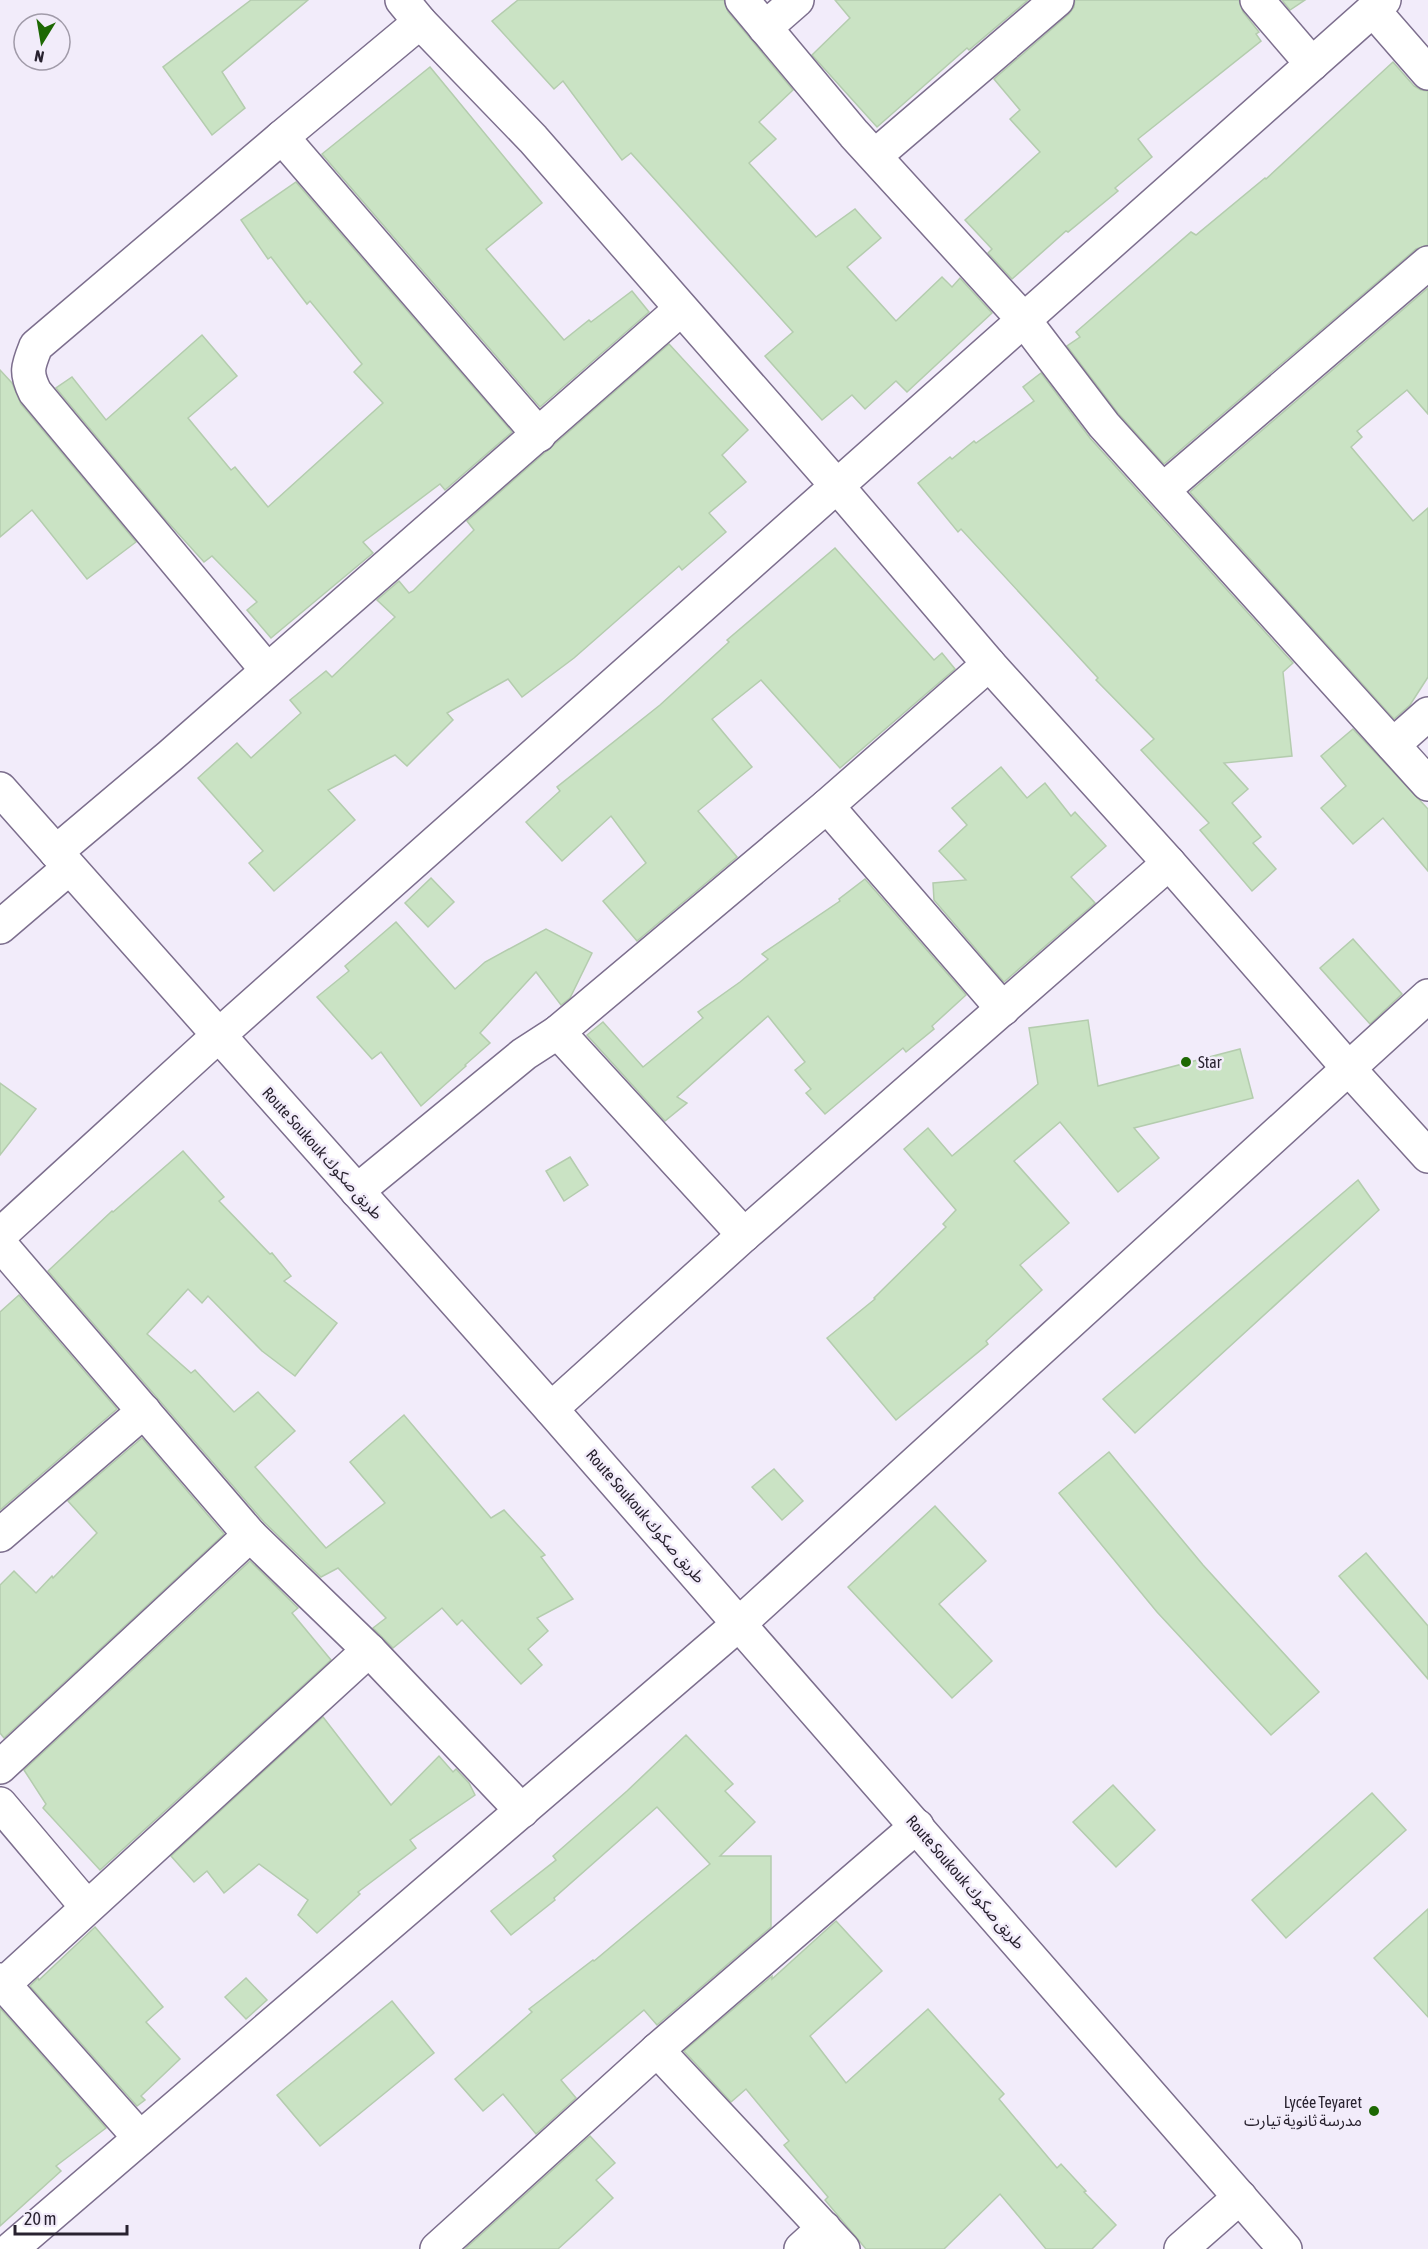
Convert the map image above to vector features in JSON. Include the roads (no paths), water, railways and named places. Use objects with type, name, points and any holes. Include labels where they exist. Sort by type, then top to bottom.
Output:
[{"type":"street","points":[[742,0],[874,156],[1024,320],[1104,425],[1428,784]]},
{"type":"street","points":[[765,27],[797,0]]},
{"type":"street","points":[[874,156],[1056,0]]},
{"type":"street","points":[[1257,0],[1312,64]]},
{"type":"street","points":[[0,1235],[219,1035],[1378,5],[1428,73]]},
{"type":"street","points":[[267,670],[35,392],[28,379],[28,366],[36,346],[282,137],[411,11],[533,139],[837,486],[989,664],[1169,863],[1428,1156]]},
{"type":"street","points":[[282,137],[539,435]]},
{"type":"street","points":[[1163,490],[1428,263]]},
{"type":"street","points":[[0,927],[62,860],[267,670],[681,309]]},
{"type":"street","points":[[357,1191],[524,1054],[558,1032],[827,806],[989,664]]},
{"type":"street","points":[[1393,745],[1428,714]]},
{"type":"street","name":"Route Soukouk طريق صكوك","points":[[0,789],[552,1409],[1285,2249]]},
{"type":"street","points":[[827,806],[1003,1009]]},
{"type":"street","points":[[552,1409],[744,1235],[1169,863]]},
{"type":"street","points":[[11,2249],[740,1623],[1428,996]]},
{"type":"street","points":[[558,1032],[744,1235]]},
{"type":"street","points":[[0,1244],[250,1535],[369,1650],[522,1811]]},
{"type":"street","points":[[0,1535],[144,1411]]},
{"type":"street","points":[[0,1767],[250,1535]]},
{"type":"street","points":[[140,2138],[2,1982],[369,1650]]},
{"type":"street","points":[[0,1804],[87,1907]]},
{"type":"street","points":[[437,2249],[657,2050],[917,1826]]},
{"type":"street","points":[[657,2050],[823,2242]]},
{"type":"street","points":[[1181,2249],[1240,2197]]},
{"type":"place","name":"Star","points":[[1186,1062]]},
{"type":"place","name":"Lycée Teyaret مدرسة ثانوية تيارت","points":[[1374,2111]]}]
